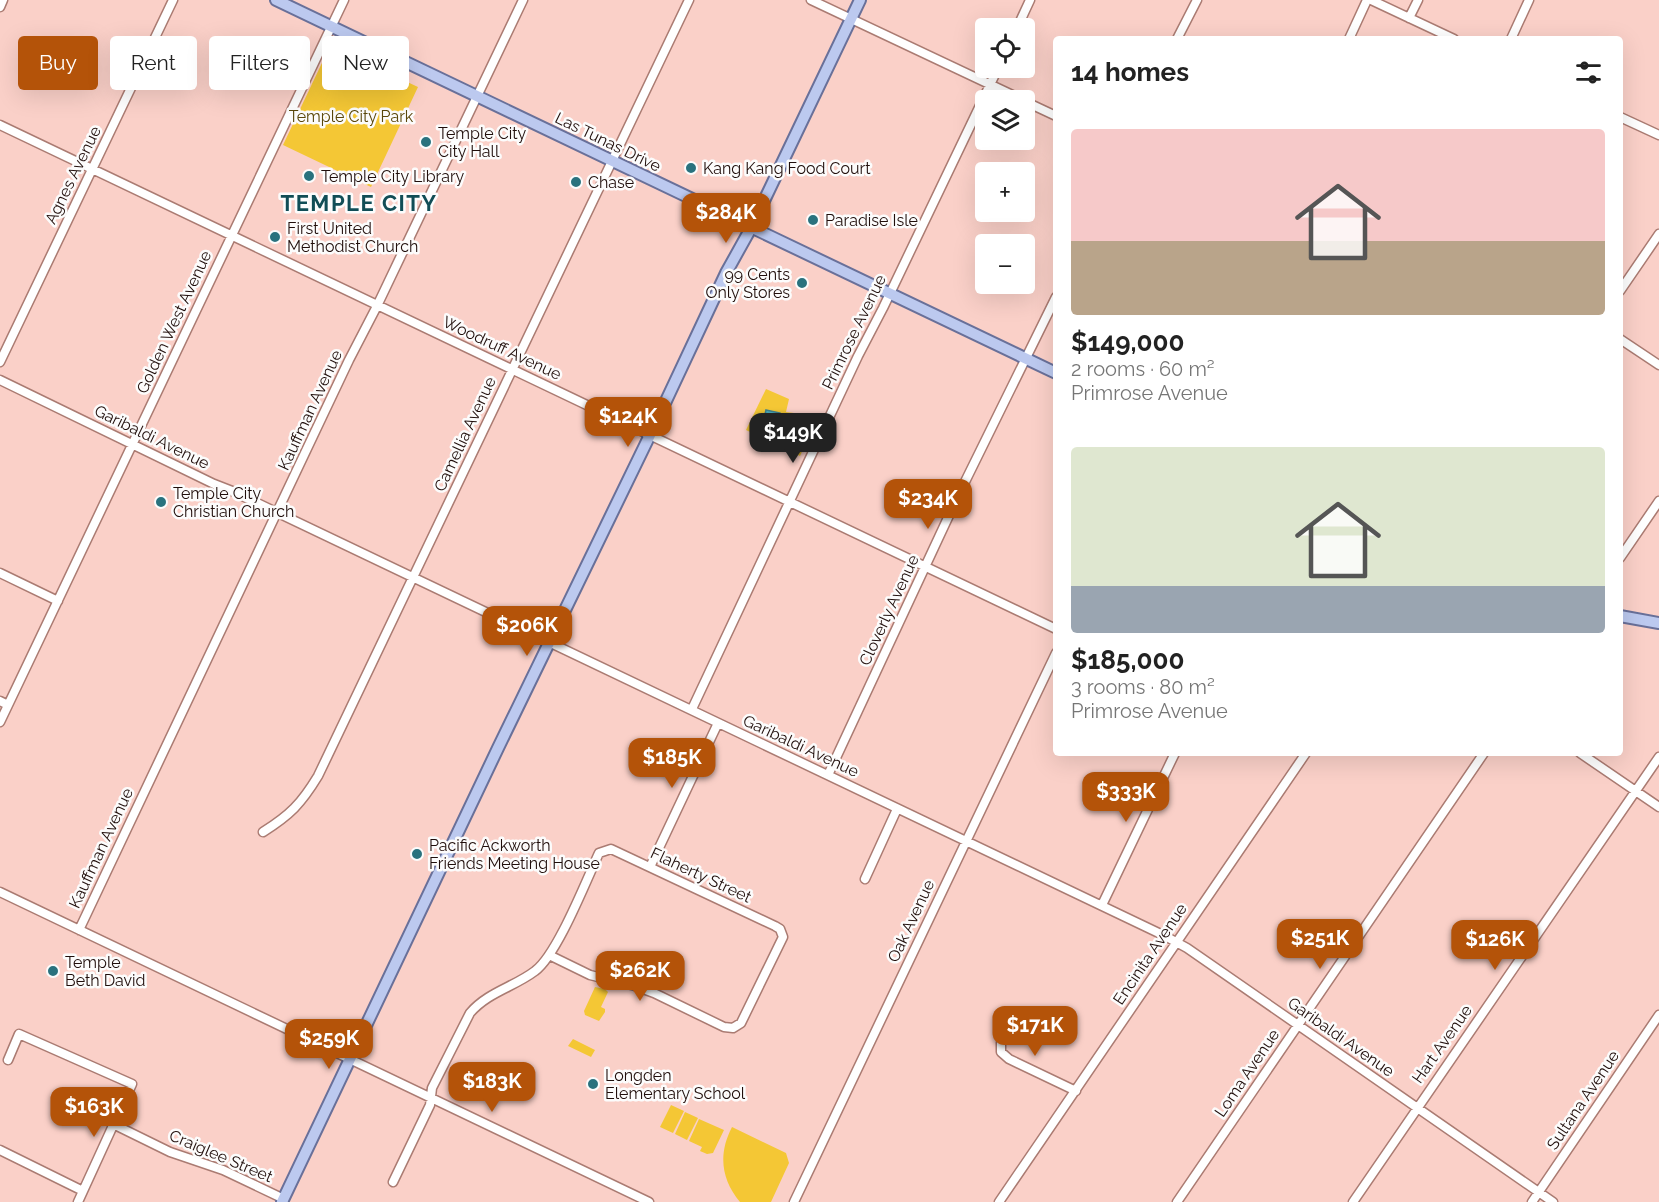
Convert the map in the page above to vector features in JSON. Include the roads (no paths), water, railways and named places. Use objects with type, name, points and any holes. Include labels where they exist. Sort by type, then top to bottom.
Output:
[{"type":"main road","name":"Las Tunas Drive","points":[[276,0],[1053,372]]},
{"type":"main road","points":[[283,1201],[726,273],[751,228],[860,0]]},
{"type":"main road","points":[[1623,617],[1659,623]]},
{"type":"street","points":[[0,7],[3,0]]},
{"type":"street","name":"Agnes Avenue","points":[[0,363],[173,0]]},
{"type":"street","name":"Golden West Avenue","points":[[0,722],[4,703],[58,601],[344,0]]},
{"type":"street","name":"Kauffman Avenue","points":[[79,930],[349,360],[523,0]]},
{"type":"street","name":"Camellia Avenue","points":[[262,832],[293,812],[318,776],[688,0]]},
{"type":"street","points":[[811,0],[1001,90]]},
{"type":"street","points":[[1022,18],[1030,0]]},
{"type":"street","points":[[1179,36],[1197,0]]},
{"type":"street","points":[[1351,36],[1369,0],[1448,36]]},
{"type":"street","points":[[1409,18],[1418,0]]},
{"type":"street","points":[[1512,36],[1529,0]]},
{"type":"street","name":"Primrose Avenue","points":[[692,709],[858,356],[993,78]]},
{"type":"street","points":[[1035,106],[1053,116]]},
{"type":"street","points":[[1623,118],[1659,135]]},
{"type":"street","name":"Woodruff Avenue","points":[[0,125],[1053,627]]},
{"type":"street","points":[[1623,287],[1659,234]]},
{"type":"street","name":"Cloverly Avenue","points":[[828,775],[959,495],[1053,303]]},
{"type":"street","points":[[1623,341],[1659,365]]},
{"type":"street","name":"Garibaldi Avenue","points":[[0,380],[1176,942],[1553,1202]]},
{"type":"street","points":[[1623,554],[1659,501]]},
{"type":"street","points":[[0,573],[58,601]]},
{"type":"street","name":"Oak Avenue","points":[[794,1202],[1053,659]]},
{"type":"street","points":[[650,867],[718,723]]},
{"type":"street","points":[[1102,905],[1174,756]]},
{"type":"street","name":"Encinita Avenue","points":[[999,1202],[1304,756]]},
{"type":"street","name":"Loma Avenue","points":[[1177,1202],[1483,756]]},
{"type":"street","points":[[1584,756],[1659,807]]},
{"type":"street","name":"Hart Avenue","points":[[1353,1202],[1659,756]]},
{"type":"street","points":[[865,879],[897,809]]},
{"type":"street","name":"Flaherty Street","points":[[611,849],[650,867],[775,926],[783,934],[782,941],[741,1023],[733,1028],[724,1027],[645,990],[590,975],[549,956],[598,854],[611,849]]},
{"type":"street","points":[[0,892],[649,1202]]},
{"type":"street","points":[[393,1182],[430,1105],[432,1088],[470,1013],[478,1003],[492,994],[535,972],[549,956]]},
{"type":"street","points":[[1014,1015],[1001,1043],[1001,1052],[1009,1059],[1076,1091]]},
{"type":"street","name":"Sultana Avenue","points":[[1532,1202],[1659,1015]]},
{"type":"street","points":[[8,1060],[19,1034],[132,1084],[78,1202]]},
{"type":"street","name":"Craiglee Street","points":[[115,1125],[170,1152],[223,1170],[283,1201]]},
{"type":"street","points":[[0,1150],[83,1191]]},
{"type":"water","points":[[766,410],[780,413],[777,431],[762,428]]},
{"type":"place","name":"Temple City City Hall","points":[[426,142]]},
{"type":"place","name":"Kang Kang Food Court","points":[[691,168]]},
{"type":"place","name":"Temple City Library","points":[[309,176]]},
{"type":"place","name":"Chase","points":[[576,182]]},
{"type":"place","name":"Paradise Isle","points":[[813,220]]},
{"type":"place","name":"First United Methodist Church","points":[[275,237]]},
{"type":"place","name":"99 Cents Only Stores","points":[[802,283]]},
{"type":"place","name":"Temple City Christian Church","points":[[161,502]]},
{"type":"place","name":"Pacific Ackworth Friends Meeting House","points":[[417,854]]},
{"type":"place","name":"Temple Beth David","points":[[53,971]]},
{"type":"place","name":"Longden Elementary School","points":[[593,1084]]},
{"type":"district","name":"TEMPLE CITY","points":[[359,203]]},
{"type":"park label","name":"Temple City Park","points":[[351,116]]}]
